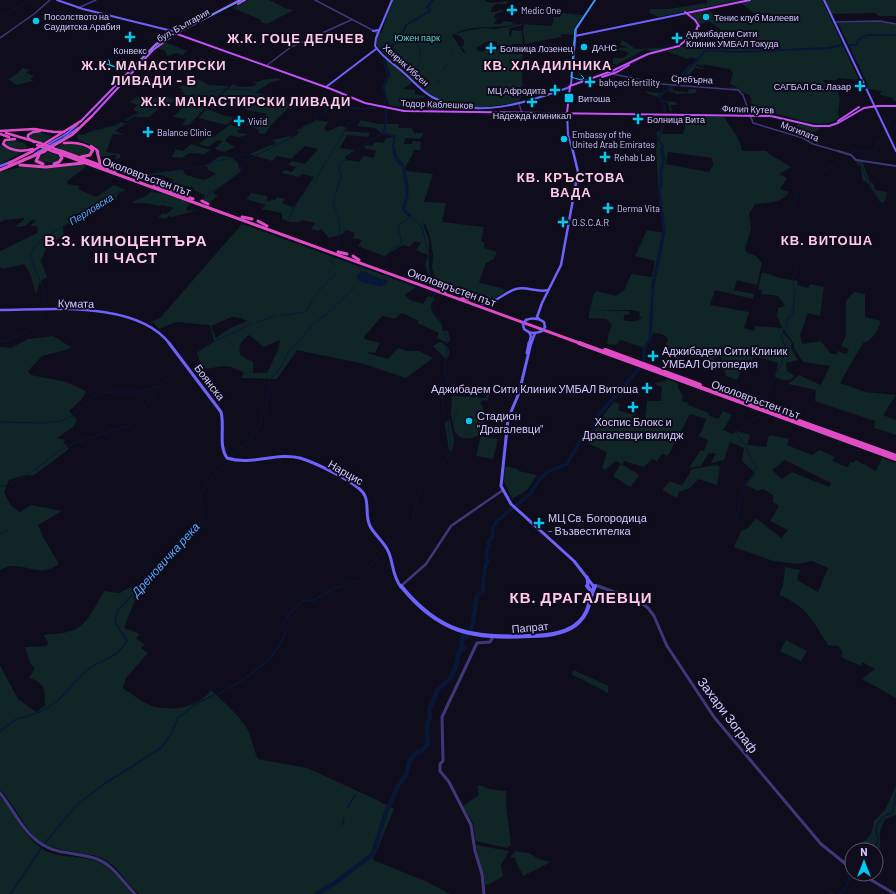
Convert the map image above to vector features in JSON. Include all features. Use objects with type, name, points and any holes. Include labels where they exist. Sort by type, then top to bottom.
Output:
[{"type":"highway","points":[[58,145],[79,130],[92,115]]},
{"type":"highway","points":[[9,163],[48,142],[81,121]]},
{"type":"highway","points":[[0,132],[35,128],[58,133],[70,129]]},
{"type":"highway","points":[[79,130],[77,138],[81,142],[98,150],[100,163],[106,167]]},
{"type":"highway","points":[[34,142],[29,139],[28,136],[33,132],[38,131],[52,136],[52,139],[48,142]]},
{"type":"highway","name":"Околовръстен път","points":[[0,132],[15,138],[76,156],[610,353],[896,456]]},
{"type":"highway","name":"Околовръстен път","points":[[0,132],[40,145]]},
{"type":"highway","points":[[15,138],[7,140],[3,144],[8,148],[19,151],[32,150],[40,145]]},
{"type":"highway","points":[[0,168],[40,154],[66,142],[75,142],[93,150],[88,156],[76,156]]},
{"type":"highway","name":"Околовръстен път","points":[[53,150],[60,154],[169,194],[462,298],[657,372],[896,459]]},
{"type":"highway","points":[[40,154],[36,158],[36,161],[40,164],[56,164],[61,161],[62,156],[60,154]]},
{"type":"highway","points":[[0,168],[22,164],[46,166],[86,163]]},
{"type":"highway","points":[[191,198],[198,199]]},
{"type":"highway","points":[[202,201],[208,204]]},
{"type":"highway","points":[[242,217],[252,219]]},
{"type":"highway","points":[[258,221],[266,226]]},
{"type":"highway","points":[[338,252],[347,254]]},
{"type":"highway","points":[[353,256],[359,260]]},
{"type":"highway","points":[[429,290],[442,291],[450,298]]},
{"type":"highway","points":[[462,298],[468,299]]},
{"type":"highway","points":[[610,353],[621,354]]},
{"type":"highway","points":[[610,353],[618,360]]},
{"type":"highway","points":[[627,356],[637,362]]},
{"type":"highway","points":[[642,368],[657,372]]},
{"type":"main road","name":"Тодор Каблешков","points":[[57,0],[78,8],[177,33],[326,86],[367,103],[400,110],[425,112],[567,113]]},
{"type":"main road","name":"бул. България","points":[[0,168],[47,145],[66,134],[81,121],[92,115],[95,109],[149,49],[240,0]]},
{"type":"main road","name":"бул. България","points":[[0,168],[50,146],[73,132],[98,109],[153,50],[177,33],[245,0]]},
{"type":"main road","name":"Хенрик Ибсен","points":[[392,0],[374,43],[376,49],[422,90],[440,100],[458,106],[491,108],[519,104],[557,92],[571,85]]},
{"type":"main road","points":[[539,319],[537,315],[549,289],[557,277],[561,265],[578,172],[566,124],[576,28],[595,0]]},
{"type":"main road","points":[[686,13],[746,0]]},
{"type":"main road","points":[[575,35],[750,0]]},
{"type":"main road","points":[[824,0],[896,154]]},
{"type":"main road","points":[[571,85],[618,71],[647,56],[681,47],[697,31],[698,25],[695,20],[686,13]]},
{"type":"main road","points":[[674,48],[695,32],[698,25]]},
{"type":"main road","points":[[373,31],[379,30]]},
{"type":"main road","points":[[326,86],[376,49]]},
{"type":"main road","points":[[618,71],[623,66],[645,56],[668,50]]},
{"type":"main road","points":[[571,85],[611,72]]},
{"type":"main road","points":[[873,105],[896,106]]},
{"type":"main road","points":[[873,105],[896,151]]},
{"type":"main road","name":"Филип Кутев","points":[[567,113],[776,115],[805,123],[824,124],[837,122],[858,108],[873,105]]},
{"type":"main road","points":[[482,304],[490,304],[510,291],[518,288],[528,288],[544,292],[549,289]]},
{"type":"main road","points":[[532,318],[539,304],[544,299]]},
{"type":"main road","name":"Кумата","points":[[0,310],[108,312],[124,314],[148,326]]},
{"type":"main road","points":[[532,318],[539,319],[544,323],[545,327],[542,331],[535,333],[529,332],[524,328],[523,324],[526,320],[532,318]]},
{"type":"main road","name":"Боянска","points":[[148,326],[164,336],[218,406],[223,421],[222,451],[227,458],[231,460]]},
{"type":"main road","points":[[527,358],[531,336],[529,332]]},
{"type":"main road","points":[[503,490],[501,477],[508,419],[519,393],[533,335],[535,333]]},
{"type":"main road","name":"Нарцис","points":[[231,460],[284,457],[299,458],[353,484],[363,491],[366,496],[370,525],[386,547],[393,574],[401,587],[440,622],[450,628],[471,635]]},
{"type":"main road","name":"Папрат","points":[[471,635],[493,637],[542,636],[564,631],[580,622],[591,600],[592,586],[587,577],[574,561],[511,504],[503,490]]},
{"type":"street","points":[[0,38],[34,14],[50,0]]},
{"type":"street","points":[[78,8],[96,0]]},
{"type":"street","points":[[315,0],[378,33]]},
{"type":"street","points":[[267,66],[291,47],[352,20]]},
{"type":"street","points":[[834,22],[880,20],[896,24]]},
{"type":"street","points":[[346,23],[355,22]]},
{"type":"street","name":"Сребърна","points":[[618,71],[658,84],[736,90],[742,94],[751,115]]},
{"type":"street","points":[[519,104],[522,112]]},
{"type":"street","name":"Могилата","points":[[751,115],[753,123],[803,138],[813,144],[851,155],[858,160],[896,166]]},
{"type":"street","points":[[401,587],[426,564],[451,526],[503,490]]},
{"type":"street","name":"Захари Зограф","points":[[592,586],[639,601],[648,608],[654,616],[667,646],[714,717],[821,844],[844,863]]},
{"type":"street","points":[[484,894],[482,874],[475,851],[471,825],[449,782],[440,771],[440,764],[443,761],[442,717],[477,643],[490,642],[493,637]]},
{"type":"street","points":[[0,793],[8,801],[27,831],[42,845],[59,851],[97,859],[114,870],[135,894]]},
{"type":"street","points":[[874,882],[895,894]]},
{"type":"green space","points":[[248,0],[269,0],[287,9],[294,10],[267,24],[233,8]]},
{"type":"green space","name":"Южен парк","points":[[393,0],[486,0],[485,1],[493,3],[510,2],[506,4],[496,4],[492,7],[491,12],[501,10],[505,11],[495,14],[494,18],[497,18],[494,24],[501,24],[504,21],[516,24],[500,27],[467,29],[454,34],[469,30],[485,28],[496,29],[521,24],[523,25],[510,28],[509,35],[511,36],[512,30],[522,31],[523,44],[512,44],[512,47],[497,46],[497,42],[489,41],[476,48],[480,52],[488,49],[490,54],[499,57],[491,54],[489,49],[511,49],[512,52],[523,53],[523,92],[519,102],[487,107],[472,107],[446,102],[425,92],[377,47],[376,39],[379,33],[382,33]],"holes":[[[454,34],[460,36],[465,42],[463,43],[464,46],[461,46],[466,53],[463,52],[452,35]]]},
{"type":"green space","points":[[707,0],[742,0],[658,17],[650,13],[649,9],[669,9],[707,3]]},
{"type":"green space","points":[[754,0],[822,0],[859,80],[837,78],[837,80],[823,80],[824,83],[830,83],[833,88],[837,88],[840,99],[838,113],[840,118],[823,124],[806,122],[772,113],[777,111],[770,108],[758,113],[752,113],[751,110],[759,107],[749,102],[752,101],[749,95],[729,87],[738,88],[730,84],[733,73],[730,69],[701,64],[705,66],[698,65],[699,64],[697,64],[689,76],[684,74],[679,84],[673,84],[677,83],[683,72],[689,66],[695,61],[699,60],[691,57],[687,59],[666,51],[745,33],[743,31],[724,32],[710,22],[700,24],[689,14],[707,10],[720,16],[713,21],[721,16],[731,21],[755,16],[755,14],[741,3]]},
{"type":"green space","points":[[825,0],[896,0],[896,16],[879,16],[875,13],[832,14]]},
{"type":"green space","points":[[562,13],[583,15],[574,28],[573,35],[561,34],[561,37],[525,44],[523,31],[524,24],[552,26],[554,17],[560,17]]},
{"type":"green space","points":[[882,21],[896,25],[896,101],[893,100],[893,98],[880,95],[881,91],[868,89],[868,85],[838,23]]},
{"type":"green space","points":[[622,40],[636,49],[675,47],[652,52],[646,49],[616,65],[613,64],[613,58],[623,58],[629,53],[617,50],[619,48],[628,47],[620,45]]},
{"type":"green space","points":[[165,42],[187,51],[182,55],[177,53],[167,56],[165,51],[157,48]]},
{"type":"green space","points":[[385,57],[412,83],[403,89],[415,90],[415,94],[425,96],[424,98],[403,99],[402,103],[415,104],[422,102],[423,106],[414,107],[414,109],[389,105],[384,87],[390,75]]},
{"type":"green space","points":[[698,65],[698,67],[706,68],[695,68]]},
{"type":"green space","points":[[22,68],[30,70],[26,73],[34,76],[30,79],[34,81],[17,85],[8,79],[18,73]]},
{"type":"green space","points":[[278,78],[280,80],[269,83],[256,92],[283,101],[295,101],[271,125],[265,134],[259,133],[259,130],[246,125],[267,114],[246,110],[245,106],[230,104],[228,106],[214,101],[233,84],[240,87],[255,86],[256,83],[251,82]]},
{"type":"green space","points":[[197,79],[209,85],[229,86],[189,125],[182,125],[186,119],[173,117],[188,102],[183,98],[159,108],[149,117],[134,117],[127,121],[124,120],[139,112],[133,110],[138,105],[129,102],[141,97],[127,101],[139,96],[153,99],[163,96],[174,99],[185,93],[178,87],[184,85],[189,86]]},
{"type":"green space","points":[[672,86],[660,98],[662,101],[676,102],[677,105],[670,105],[672,111],[670,111],[668,102],[662,102],[659,98],[661,93],[658,97],[646,93],[646,91],[656,93],[662,92]]},
{"type":"green space","points":[[673,86],[673,90],[675,91],[688,92],[689,89],[696,89],[696,93],[676,94],[674,92],[668,92]]},
{"type":"green space","points":[[207,109],[225,116],[236,117],[226,125],[198,118]]},
{"type":"green space","points":[[662,116],[666,116],[662,134],[683,134],[688,116],[724,117],[737,137],[742,151],[766,151],[791,167],[779,174],[787,178],[780,189],[789,192],[786,196],[774,202],[755,204],[749,214],[751,229],[745,249],[746,252],[756,256],[762,263],[757,285],[737,280],[734,290],[754,294],[753,299],[715,290],[710,305],[749,312],[744,328],[754,331],[755,326],[782,328],[777,316],[778,308],[785,306],[778,296],[761,294],[762,290],[758,289],[762,272],[780,278],[798,281],[797,285],[808,288],[810,284],[824,287],[820,316],[808,313],[800,335],[802,344],[821,341],[831,354],[836,354],[838,351],[846,354],[849,349],[841,346],[846,335],[846,301],[854,292],[865,294],[865,317],[881,321],[870,340],[863,343],[840,383],[865,392],[896,395],[883,415],[896,420],[896,435],[874,428],[875,421],[815,401],[816,390],[788,384],[799,375],[821,385],[830,366],[803,362],[794,348],[794,344],[783,329],[783,332],[792,343],[791,348],[798,360],[786,363],[787,371],[795,376],[790,380],[783,380],[775,377],[778,363],[754,356],[748,369],[740,373],[737,380],[726,376],[720,354],[715,354],[714,361],[663,350],[668,340],[667,337],[661,334],[653,333],[651,341],[645,348],[620,340],[616,345],[607,344],[612,324],[606,319],[589,318],[589,311],[593,295],[597,291],[616,296],[625,289],[631,274],[652,277],[655,261],[635,256],[647,230],[665,233],[659,198],[656,150],[658,137],[656,133],[661,129]],"holes":[[[668,152],[712,158],[713,165],[709,172],[666,164]],[[632,310],[640,312],[639,316],[642,318],[635,321],[622,320],[624,319],[624,315],[630,314],[629,311],[590,311]]]},
{"type":"green space","points":[[315,120],[329,122],[324,127],[325,130],[328,131],[340,126],[346,127],[344,131],[370,133],[368,137],[347,135],[340,148],[355,150],[345,157],[347,160],[359,162],[363,156],[374,158],[376,151],[364,148],[367,145],[372,146],[375,142],[384,143],[385,139],[394,137],[391,134],[384,135],[375,128],[357,126],[361,120],[378,124],[399,124],[398,128],[412,128],[414,133],[424,133],[420,139],[405,138],[404,144],[412,144],[413,141],[421,142],[420,150],[414,150],[405,169],[407,171],[433,174],[424,202],[446,203],[442,222],[484,227],[481,241],[484,242],[484,248],[497,252],[494,259],[486,263],[479,283],[502,288],[506,291],[489,302],[485,302],[483,295],[472,291],[466,295],[444,288],[446,282],[436,282],[432,268],[433,256],[430,236],[425,224],[423,223],[429,240],[429,269],[432,277],[430,277],[425,265],[428,255],[416,250],[421,243],[415,241],[409,247],[403,245],[384,256],[358,246],[362,240],[353,238],[355,233],[346,230],[343,234],[329,238],[321,229],[318,231],[311,229],[315,223],[301,220],[299,222],[290,222],[282,219],[282,213],[261,210],[266,205],[246,199],[251,193],[267,196],[267,201],[270,201],[271,199],[278,201],[275,200],[277,197],[285,199],[282,203],[293,207],[295,206],[314,177],[302,174],[299,177],[282,173],[284,170],[292,172],[296,167],[288,165],[292,161],[305,164],[318,149],[305,146],[291,159],[277,156],[272,161],[249,154],[277,143],[272,140],[297,135],[299,131],[296,131]]},
{"type":"green space","points":[[121,122],[134,126],[125,124],[115,131],[125,135],[113,134],[106,152],[120,154],[120,158],[115,160],[116,155],[100,157],[98,148],[77,138],[78,134],[84,135],[88,132],[116,125]]},
{"type":"green space","points":[[798,124],[822,127],[812,134],[808,133],[806,136],[795,132],[797,130],[795,127]]},
{"type":"green space","points":[[231,125],[241,128],[237,132],[249,135],[239,137],[232,136],[225,141],[235,147],[224,152],[215,149],[223,141],[217,140],[208,147],[198,144],[211,136],[214,137]]},
{"type":"green space","points":[[38,131],[52,137],[43,143],[30,138],[29,135]]},
{"type":"green space","points":[[14,140],[24,143],[27,146],[25,151],[17,151],[4,144],[6,141]]},
{"type":"green space","points":[[64,143],[77,144],[92,150],[89,154],[78,156],[55,148]]},
{"type":"green space","points":[[191,144],[211,150],[204,154],[189,153],[182,158],[171,157],[175,152],[175,149],[183,151]]},
{"type":"green space","points":[[0,145],[11,150],[23,152],[0,164]]},
{"type":"green space","points":[[48,151],[60,156],[60,160],[52,163],[38,162],[37,159]]},
{"type":"green space","points":[[220,156],[231,157],[238,163],[239,169],[242,170],[213,193],[218,195],[210,203],[203,200],[205,195],[193,190],[194,188],[181,185],[174,190],[167,187],[173,180],[164,176],[154,175],[142,179],[157,172],[184,170],[183,171],[186,175],[204,180],[216,174],[207,169],[208,167],[205,166]]},
{"type":"green space","points":[[856,160],[862,160],[870,182],[873,183],[875,190],[887,192],[884,202],[880,202],[866,181],[863,181],[860,166],[857,164]]},
{"type":"green space","points":[[86,164],[85,168],[67,181],[67,184],[80,186],[78,189],[96,197],[114,185],[126,190],[118,194],[114,202],[107,202],[63,227],[64,235],[47,246],[41,261],[47,277],[40,282],[36,293],[31,276],[24,264],[3,269],[0,267],[0,251],[37,233],[38,229],[36,226],[30,226],[36,220],[32,220],[25,226],[14,227],[24,220],[24,218],[4,220],[0,222],[0,172],[30,165],[42,168]]},
{"type":"green space","points":[[151,192],[162,193],[191,203],[186,208],[187,211],[198,210],[172,217],[169,216],[165,219],[158,217],[163,213],[166,214],[174,208],[162,205],[131,202],[144,197]]},
{"type":"green space","points":[[242,224],[416,287],[405,295],[410,300],[423,304],[428,296],[432,297],[434,293],[431,306],[433,314],[440,322],[442,330],[448,331],[450,339],[448,343],[437,338],[439,333],[417,323],[419,321],[402,313],[395,319],[382,316],[364,337],[365,339],[380,343],[375,353],[367,353],[388,359],[398,348],[407,351],[419,351],[433,358],[406,378],[364,364],[297,350],[277,379],[241,378],[244,372],[232,367],[225,366],[206,368],[201,364],[197,352],[214,342],[210,325],[176,322],[159,329],[154,323],[150,322],[160,318]],"holes":[[[232,317],[247,321],[230,328],[216,338],[211,326]],[[249,335],[264,347],[280,340],[278,350],[267,373],[253,373],[253,362],[240,355],[239,348],[244,339]]]},
{"type":"green space","points":[[53,336],[71,347],[66,350],[42,356],[28,371],[31,375],[66,382],[86,391],[82,399],[69,411],[77,420],[73,427],[57,438],[65,440],[63,442],[69,449],[34,475],[21,476],[9,480],[4,492],[11,506],[20,512],[31,505],[62,511],[38,525],[43,537],[59,564],[46,570],[12,566],[0,570],[0,347],[11,348],[28,339]]},
{"type":"green space","points":[[440,342],[449,349],[449,354],[446,359],[433,346]]},
{"type":"green space","points":[[667,379],[678,383],[678,388],[683,395],[682,401],[689,403],[688,405],[709,413],[708,415],[718,419],[723,411],[732,415],[723,430],[733,434],[735,431],[749,434],[747,445],[766,447],[769,435],[789,439],[787,445],[812,455],[820,450],[835,457],[832,461],[847,467],[851,462],[853,463],[856,460],[876,471],[882,458],[896,463],[896,698],[862,679],[875,669],[862,662],[861,666],[841,657],[842,651],[838,646],[828,645],[813,621],[797,604],[779,595],[783,585],[785,567],[800,570],[797,580],[818,592],[828,568],[812,561],[798,564],[773,561],[734,547],[741,531],[748,528],[756,518],[781,538],[788,530],[770,521],[779,506],[773,502],[773,495],[763,489],[758,491],[746,485],[755,473],[742,461],[744,448],[730,442],[724,460],[711,463],[716,453],[708,454],[701,466],[689,468],[700,451],[704,451],[708,440],[698,436],[702,431],[706,419],[690,414],[668,456],[662,454],[657,461],[652,459],[644,467],[624,461],[622,465],[639,476],[630,487],[613,476],[621,464],[616,461],[605,470],[602,468],[607,452],[587,443],[605,413],[614,402],[620,404],[618,410],[645,419],[647,401],[661,401],[662,387],[655,383],[666,381]],"holes":[[[785,460],[831,483],[829,487],[792,472],[782,479],[772,470]]]},
{"type":"green space","name":"Стадион \"Драгалевци\"","points":[[488,391],[491,392],[487,401],[483,400],[480,403],[483,407],[482,417],[484,418],[482,432],[479,435],[471,438],[462,438],[454,429],[454,422],[453,425],[451,413],[452,396],[486,398]]},
{"type":"green space","points":[[450,420],[454,441],[452,451],[449,451],[445,425],[445,422]]},
{"type":"green space","points":[[481,436],[498,439],[493,459],[476,456]]},
{"type":"green space","points":[[716,465],[720,467],[717,485],[698,479],[690,488],[679,492],[677,498],[662,490],[670,481],[682,486],[692,469]]},
{"type":"green space","points":[[505,466],[537,475],[527,490],[512,499],[504,481]]},
{"type":"green space","points":[[131,587],[139,590],[124,628],[140,634],[136,638],[145,645],[141,648],[148,653],[126,678],[123,688],[151,706],[163,708],[178,708],[193,704],[206,696],[211,690],[243,722],[250,735],[258,759],[307,768],[394,809],[373,860],[425,881],[450,894],[139,894],[116,868],[105,860],[92,855],[46,845],[34,837],[0,790],[0,665],[18,699],[36,712],[45,706],[45,696],[42,685],[39,682],[29,678],[35,668],[30,663],[25,647],[47,646],[48,643],[44,635],[66,632],[83,624],[91,614],[104,591],[119,593]]},
{"type":"green space","points":[[786,640],[807,651],[801,661],[780,651]]},
{"type":"green space","points":[[574,670],[608,686],[608,693],[571,674]]},
{"type":"green space","points":[[479,785],[489,789],[506,791],[506,805],[511,845],[507,848],[476,841],[473,823],[463,806],[479,795],[477,787]]},
{"type":"green space","points":[[896,786],[896,815],[885,819],[880,832],[880,842],[864,842],[871,834],[874,821],[885,810]]},
{"type":"green space","points":[[0,797],[24,831],[43,849],[62,856],[96,861],[107,867],[116,875],[132,894],[0,894]]},
{"type":"green space","points":[[476,845],[509,851],[501,865],[503,876],[490,884],[485,885]]},
{"type":"green space","points":[[515,851],[529,853],[538,859],[551,862],[523,876],[514,857],[510,858]]},
{"type":"water","points":[[361,271],[387,280],[388,283],[381,287],[359,281],[356,277]]},
{"type":"waterway","name":"Боянска","points":[[0,18],[29,0]]},
{"type":"waterway","name":"Перловска","points":[[383,51],[398,41],[406,25],[430,11],[427,7],[433,0]]},
{"type":"waterway","name":"Перловска","points":[[427,7],[433,9]]},
{"type":"waterway","points":[[848,45],[857,45],[858,40],[867,35],[896,35]]},
{"type":"waterway","points":[[417,45],[420,49]]},
{"type":"waterway","points":[[660,94],[672,87],[706,50],[737,52],[828,48],[843,45]]},
{"type":"waterway","points":[[420,50],[421,57]]},
{"type":"waterway","points":[[450,51],[453,54]]},
{"type":"waterway","name":"Перловска","points":[[383,57],[388,75],[383,86],[386,98],[385,105]]},
{"type":"waterway","points":[[445,67],[449,61]]},
{"type":"waterway","points":[[419,74],[417,68],[420,63]]},
{"type":"waterway","points":[[437,83],[440,79]]},
{"type":"waterway","points":[[125,120],[186,96],[226,89]]},
{"type":"waterway","points":[[228,89],[248,90],[284,102],[292,101],[322,104]]},
{"type":"waterway","points":[[659,96],[665,107],[664,112]]},
{"type":"waterway","points":[[323,104],[332,105]]},
{"type":"waterway","name":"Перловска","points":[[206,198],[208,194],[240,173],[243,163],[247,160],[297,135],[303,126],[314,122],[316,116],[323,114],[333,105]]},
{"type":"waterway","name":"Перловска","points":[[333,105],[360,109],[375,108]]},
{"type":"waterway","name":"Дреновичка река","points":[[386,110],[386,122],[383,133],[395,136],[393,146],[395,152]]},
{"type":"waterway","points":[[288,221],[297,202],[314,183],[349,124],[358,116]]},
{"type":"waterway","points":[[662,152],[661,149],[663,147],[659,140],[664,116]]},
{"type":"waterway","points":[[887,130],[889,117]]},
{"type":"waterway","points":[[89,132],[120,124]]},
{"type":"waterway","points":[[8,132],[19,131]]},
{"type":"waterway","points":[[41,132],[50,136],[49,140]]},
{"type":"waterway","points":[[339,165],[369,141],[383,133]]},
{"type":"waterway","points":[[880,140],[876,141],[881,145],[876,147],[876,151],[864,151],[864,155],[859,159],[859,161],[874,192],[884,206],[896,218]]},
{"type":"waterway","points":[[35,147],[41,144]]},
{"type":"waterway","points":[[852,152],[866,150]]},
{"type":"waterway","name":"Дреновичка река","points":[[394,151],[397,160],[403,165],[407,186],[407,196],[403,209],[410,216]]},
{"type":"waterway","points":[[647,344],[650,340],[653,285],[664,232],[659,188],[661,184],[661,170],[664,161],[662,151]]},
{"type":"waterway","name":"Перловска","points":[[234,158],[245,154],[251,156]]},
{"type":"waterway","name":"Перловска","points":[[200,167],[221,160],[233,158]]},
{"type":"waterway","points":[[836,165],[841,161]]},
{"type":"waterway","points":[[337,248],[340,225],[338,214],[333,204],[341,176],[338,165]]},
{"type":"waterway","points":[[821,170],[835,166]]},
{"type":"waterway","name":"Перловска","points":[[142,179],[160,173],[197,167]]},
{"type":"waterway","name":"Перловска","points":[[43,307],[45,293],[30,257],[34,247],[43,239],[105,199],[123,190]]},
{"type":"waterway","points":[[788,212],[799,195],[794,194]]},
{"type":"waterway","name":"Дреновичка река","points":[[380,265],[386,262],[390,251],[400,245],[401,239],[398,227],[410,216],[422,227],[429,255]]},
{"type":"waterway","points":[[429,256],[432,284]]},
{"type":"waterway","points":[[331,262],[336,265]]},
{"type":"waterway","points":[[793,263],[797,271]]},
{"type":"waterway","points":[[318,292],[337,272]]},
{"type":"waterway","points":[[785,332],[789,316],[793,315],[795,291],[792,277],[797,273]]},
{"type":"waterway","name":"Дреновичка река","points":[[231,457],[235,451],[248,443],[260,425],[271,386],[269,381],[279,370],[288,353],[310,328],[309,326],[326,315],[354,288]]},
{"type":"waterway","points":[[434,293],[434,309],[447,338],[447,344]]},
{"type":"waterway","points":[[314,298],[317,294]]},
{"type":"waterway","points":[[305,312],[313,300]]},
{"type":"waterway","points":[[280,316],[303,312]]},
{"type":"waterway","name":"Перловска","points":[[0,342],[19,336],[30,329],[43,313]]},
{"type":"waterway","points":[[257,322],[276,316]]},
{"type":"waterway","points":[[217,340],[252,324]]},
{"type":"waterway","points":[[773,377],[780,367],[786,350],[781,335],[784,333]]},
{"type":"waterway","points":[[198,352],[215,341]]},
{"type":"waterway","points":[[644,359],[644,348],[648,343]]},
{"type":"waterway","points":[[444,411],[442,397],[447,383],[445,369],[447,346]]},
{"type":"waterway","points":[[160,386],[183,363]]},
{"type":"waterway","points":[[483,587],[485,566],[488,561],[486,555],[489,545],[488,542],[493,537],[492,529],[497,521],[530,494],[540,479],[547,472],[567,464],[583,436],[593,431],[595,419],[639,369]]},
{"type":"waterway","points":[[762,402],[773,379]]},
{"type":"waterway","points":[[0,422],[44,423],[61,421],[72,416],[95,395],[108,392],[138,392],[160,386]]},
{"type":"waterway","points":[[142,411],[160,386]]},
{"type":"waterway","points":[[751,459],[746,446],[736,433],[760,415]]},
{"type":"waterway","points":[[35,470],[58,452],[74,443],[130,425],[136,420]]},
{"type":"waterway","points":[[387,546],[413,520],[419,490],[448,457],[451,446],[448,421]]},
{"type":"waterway","name":"Дреновичка река","points":[[140,587],[158,571],[168,558],[171,550],[198,526],[202,516],[201,496],[203,491],[215,474],[228,464],[230,460]]},
{"type":"waterway","points":[[736,522],[743,487],[757,468],[752,461]]},
{"type":"waterway","points":[[0,487],[12,483],[29,473]]},
{"type":"waterway","points":[[0,533],[9,530]]},
{"type":"waterway","points":[[342,586],[347,583],[359,581],[385,548]]},
{"type":"waterway","points":[[283,625],[289,614],[303,600],[312,601],[335,588],[342,586]]},
{"type":"waterway","name":"Дреновичка река","points":[[55,703],[86,671],[97,663],[114,655],[123,647],[127,640],[115,622],[118,610],[140,587]]},
{"type":"waterway","points":[[316,894],[335,883],[373,854],[386,812],[399,784],[406,775],[410,760],[417,752],[420,752],[428,744],[427,726],[430,716],[429,710],[438,689],[449,680],[456,667],[459,651],[465,648],[461,645],[462,637],[467,637],[472,628],[477,596],[483,591],[483,587]]},
{"type":"waterway","points":[[218,694],[258,669],[275,651],[285,632]]},
{"type":"waterway","points":[[77,805],[104,784],[161,748],[170,736],[178,718],[194,705],[214,695]]},
{"type":"waterway","name":"Дреновичка река","points":[[0,731],[15,720],[42,711],[52,704]]},
{"type":"waterway","points":[[877,842],[876,831],[878,823],[883,817],[893,812],[896,793]]},
{"type":"waterway","points":[[348,807],[355,795]]},
{"type":"waterway","points":[[44,844],[75,807]]},
{"type":"waterway","points":[[342,825],[344,818]]},
{"type":"waterway","points":[[10,894],[42,847]]},
{"type":"waterway","points":[[840,894],[848,882]]},
{"type":"waterway","points":[[827,894],[833,894]]},
{"type":"tram line","points":[[136,65],[154,47],[165,39],[242,0]]},
{"type":"tram line","points":[[581,75],[584,78],[581,80],[571,77],[575,29],[595,0]]},
{"type":"tram line","points":[[123,69],[110,65],[109,60],[103,61],[104,63],[123,70]]},
{"type":"place","name":"Medic One","points":[[512,10]]},
{"type":"place","name":"Тенис клуб Малееви","points":[[706,17]]},
{"type":"place","name":"Посолството на Саудитска Арабия","points":[[36,21]]},
{"type":"place","name":"Конвекс","points":[[130,37]]},
{"type":"place","name":"Аджибадем Сити Клиник УМБАЛ Токуда","points":[[677,38]]},
{"type":"place","name":"ДАНС","points":[[584,47]]},
{"type":"place","name":"Болница Лозенец","points":[[491,48]]},
{"type":"place","name":"bahçeci fertility","points":[[590,82]]},
{"type":"place","name":"САГБАЛ Св. Лазар","points":[[860,86]]},
{"type":"place","name":"МЦ Афродита","points":[[555,90]]},
{"type":"place","name":"Витоша","points":[[569,98]]},
{"type":"place","name":"Надежда клиникал","points":[[532,102]]},
{"type":"place","name":"Болница Вита","points":[[638,119]]},
{"type":"place","name":"Vivid","points":[[239,121]]},
{"type":"place","name":"Balance Clinic","points":[[148,132]]},
{"type":"place","name":"Embassy of the United Arab Emirates","points":[[564,139]]},
{"type":"place","name":"Rehab Lab","points":[[605,157]]},
{"type":"place","name":"Derma Vita","points":[[608,208]]},
{"type":"place","name":"O.S.C.A.R","points":[[563,222]]},
{"type":"place","name":"Аджибадем Сити Клиник УМБАЛ Ортопедия","points":[[653,356]]},
{"type":"place","name":"Аджибадем Сити Клиник УМБАЛ Витоша","points":[[647,388]]},
{"type":"place","name":"Хоспис Блокс и Драгалевци вилидж","points":[[633,407]]},
{"type":"place","name":"Стадион \"Драгалевци\"","points":[[469,421]]},
{"type":"place","name":"МЦ Св. Богородица - Възвестителка","points":[[539,523]]},
{"type":"district","name":"Ж.К. ГОЦЕ ДЕЛЧЕВ","points":[[296,38]]},
{"type":"district","name":"КВ. ХЛАДИЛНИКА","points":[[548,65]]},
{"type":"district","name":"Ж.К. МАНАСТИРСКИ ЛИВАДИ - Б","points":[[154,72]]},
{"type":"district","name":"Ж.К. МАНАСТИРСКИ ЛИВАДИ","points":[[246,101]]},
{"type":"district","name":"КВ. КРЪСТОВА ВАДА","points":[[571,184]]},
{"type":"district","name":"КВ. ВИТОША","points":[[827,240]]},
{"type":"district","name":"В.З. КИНОЦЕНТЪРА ІІІ ЧАСТ","points":[[126,248]]},
{"type":"district","name":"КВ. ДРАГАЛЕВЦИ","points":[[581,597]]}]
